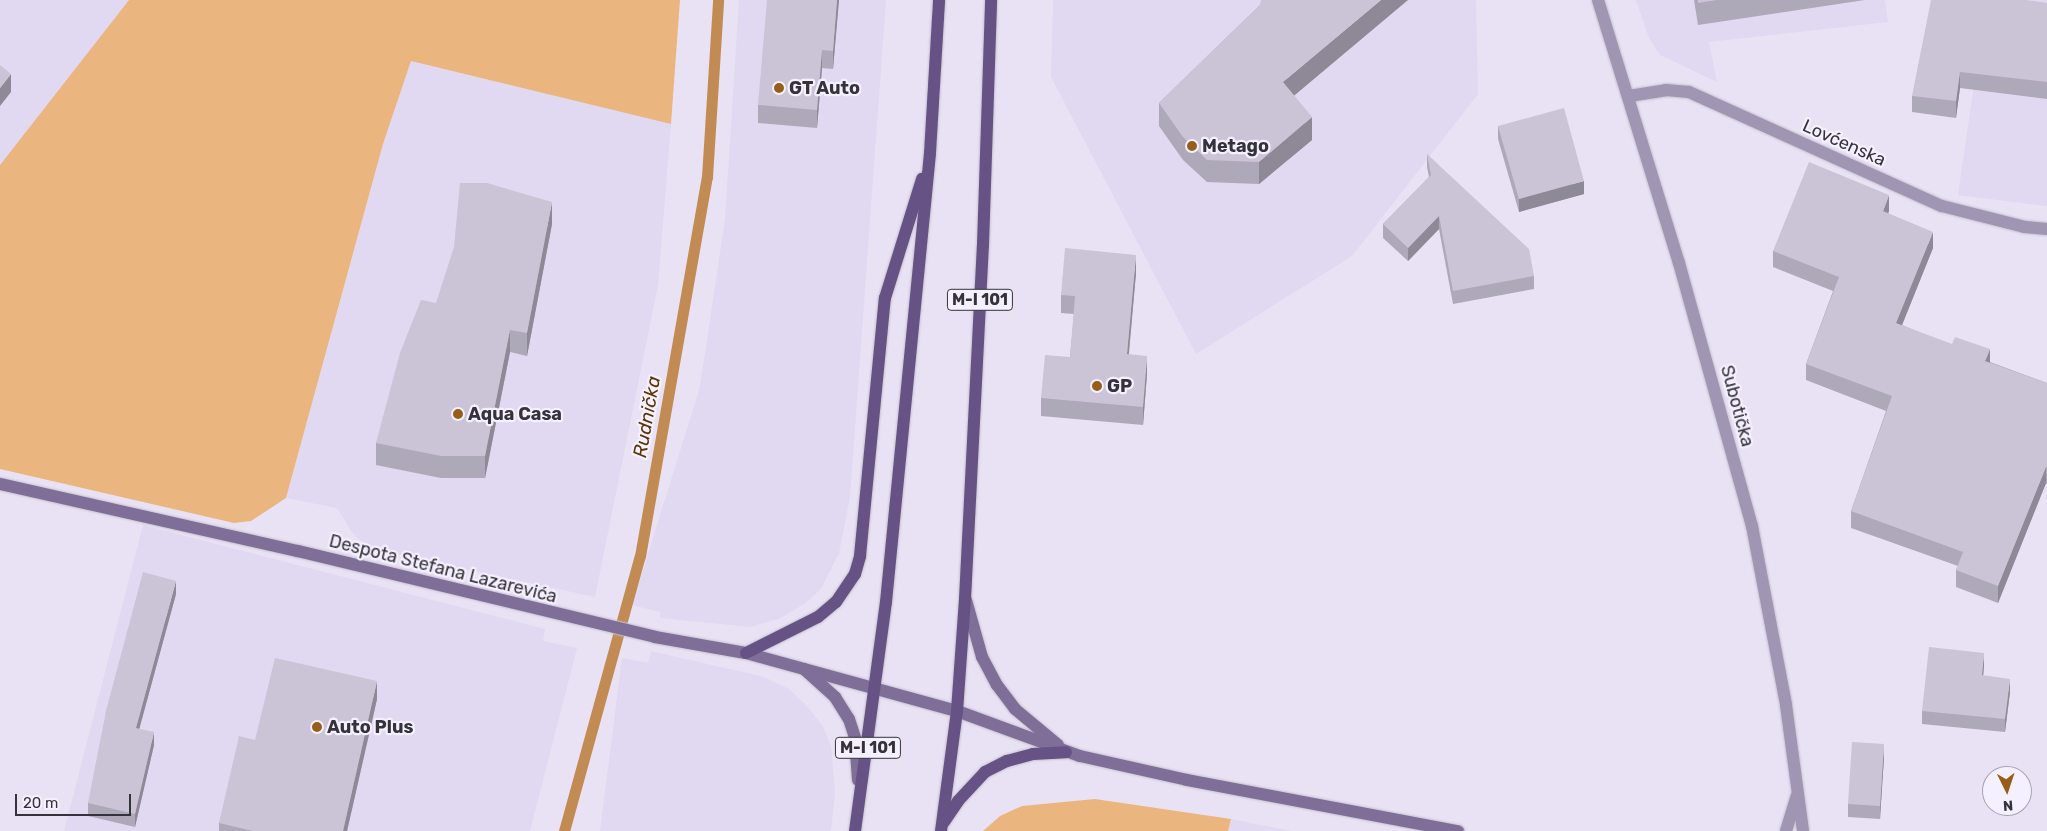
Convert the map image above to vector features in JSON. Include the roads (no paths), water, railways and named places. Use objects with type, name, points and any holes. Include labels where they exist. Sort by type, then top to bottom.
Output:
[{"type":"main road","name":"M-I 101","points":[[855,831],[876,688],[930,153],[939,0]]},
{"type":"main road","name":"M-I 101","points":[[941,829],[957,711],[965,599],[983,245],[991,0]]},
{"type":"main road","points":[[746,652],[818,617],[836,602],[855,574],[860,556],[885,298],[930,153]]},
{"type":"main road","points":[[941,829],[958,801],[985,772],[1007,761],[1033,754],[1066,752]]},
{"type":"street","name":"Subotička","points":[[1598,0],[1679,263],[1752,526],[1799,789],[1803,831]]},
{"type":"street","name":"Lovćenska","points":[[1629,96],[1666,90],[1689,92],[1942,206],[2025,227],[2047,229]]},
{"type":"street","name":"Despota Stefana Lazarevića","points":[[0,484],[298,551],[655,637],[746,652],[957,711],[1066,752],[1187,780],[1458,831]]},
{"type":"street","points":[[965,599],[982,657],[997,685],[1015,709],[1066,752]]},
{"type":"street","points":[[802,667],[835,698],[849,719],[856,745],[859,808]]},
{"type":"street","points":[[1786,831],[1799,789]]},
{"type":"waterway","name":"Rudnička","points":[[564,831],[640,556],[707,177],[718,0]]},
{"type":"place","name":"GT Auto","points":[[779,88]]},
{"type":"place","name":"Metago","points":[[1192,146]]},
{"type":"place","name":"GP","points":[[1097,386]]},
{"type":"place","name":"Aqua Casa","points":[[458,414]]},
{"type":"place","name":"Auto Plus","points":[[317,727]]}]
